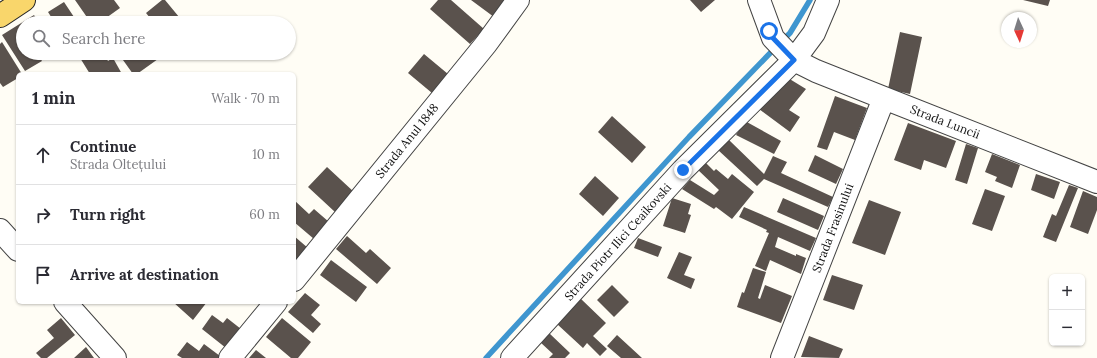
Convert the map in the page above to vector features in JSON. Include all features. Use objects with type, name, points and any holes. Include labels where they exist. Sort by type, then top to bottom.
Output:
[{"type":"main road","points":[[0,16],[24,0]]},
{"type":"street","name":"Strada Anul 1848","points":[[296,278],[486,44],[518,0]]},
{"type":"street","name":"Strada Luncii","points":[[759,0],[769,31],[773,38],[790,56],[816,71],[1097,182]]},
{"type":"street","name":"Strada Piotr Ilici Ceaikovski","points":[[512,358],[683,170],[790,56],[814,33],[828,0]]},
{"type":"street","name":"Strada Frasinului","points":[[782,358],[884,98]]},
{"type":"street","points":[[0,230],[16,248]]},
{"type":"street","points":[[67,304],[115,358]]},
{"type":"street","points":[[230,358],[274,304]]},
{"type":"building","points":[[75,0],[114,0],[120,8],[109,16],[86,16]]},
{"type":"building","points":[[162,0],[165,0],[178,16],[148,16],[146,13]]},
{"type":"building","points":[[438,0],[451,0],[484,29],[470,44],[430,9]]},
{"type":"building","points":[[471,0],[507,0],[494,17]]},
{"type":"building","points":[[690,0],[715,0],[701,12]]},
{"type":"building","points":[[1023,0],[1050,0],[1048,6]]},
{"type":"building","points":[[64,2],[73,16],[51,16],[48,12]]},
{"type":"building","points":[[16,26],[16,57],[2,35]]},
{"type":"building","points":[[900,32],[922,37],[910,94],[888,89]]},
{"type":"building","points":[[2,42],[21,72],[16,72],[16,79],[3,87],[0,83],[0,44]]},
{"type":"building","points":[[424,54],[448,74],[432,93],[408,73]]},
{"type":"building","points":[[18,60],[41,60],[42,61],[25,71]]},
{"type":"building","points":[[81,60],[114,60],[121,72],[89,72]]},
{"type":"building","points":[[123,60],[157,60],[140,72],[132,72]]},
{"type":"building","points":[[788,78],[806,89],[789,110],[800,117],[790,132],[759,109]]},
{"type":"building","points":[[835,96],[867,108],[855,140],[834,132],[827,150],[817,147]]},
{"type":"building","points":[[612,116],[646,147],[632,163],[598,132]]},
{"type":"building","points":[[745,121],[781,141],[774,154],[736,135]]},
{"type":"building","points":[[908,123],[956,141],[946,168],[924,160],[921,170],[894,160]]},
{"type":"building","points":[[729,140],[764,174],[773,156],[787,162],[781,173],[833,197],[828,207],[764,179],[757,186],[718,150]]},
{"type":"building","points":[[966,144],[978,148],[967,184],[955,180]]},
{"type":"building","points":[[992,154],[1020,165],[1012,188],[995,181],[997,177],[985,172]]},
{"type":"building","points":[[815,155],[843,169],[836,184],[808,171]]},
{"type":"building","points":[[705,162],[714,171],[716,169],[728,179],[732,174],[754,192],[732,219],[716,207],[714,209],[682,189],[690,180],[714,195],[719,190],[697,169]]},
{"type":"building","points":[[327,167],[354,192],[335,212],[308,187]]},
{"type":"building","points":[[1036,174],[1060,182],[1054,199],[1031,190]]},
{"type":"building","points":[[595,176],[619,198],[603,216],[579,194]]},
{"type":"building","points":[[1069,185],[1078,188],[1056,242],[1043,237],[1052,214],[1056,216]]},
{"type":"building","points":[[985,189],[1005,196],[992,231],[972,224]]},
{"type":"building","points":[[1083,191],[1097,197],[1097,210],[1088,234],[1070,227]]},
{"type":"building","points":[[672,198],[691,204],[688,214],[691,215],[685,233],[663,226]]},
{"type":"building","points":[[783,198],[824,216],[818,230],[777,212]]},
{"type":"building","points":[[869,200],[901,212],[885,255],[852,243]]},
{"type":"building","points":[[296,202],[309,214],[314,209],[329,222],[314,239],[296,224]]},
{"type":"building","points":[[744,207],[816,238],[810,251],[778,237],[775,247],[796,256],[796,254],[806,258],[801,274],[770,260],[766,271],[755,266],[769,233],[766,232],[767,230],[739,217]]},
{"type":"building","points":[[347,236],[366,253],[370,249],[391,268],[377,284],[336,249]]},
{"type":"building","points":[[296,238],[308,248],[296,261]]},
{"type":"building","points":[[638,238],[662,247],[658,257],[634,248]]},
{"type":"building","points":[[679,252],[692,257],[684,275],[695,279],[691,289],[667,278]]},
{"type":"building","points":[[331,260],[367,287],[356,302],[320,275]]},
{"type":"building","points":[[753,268],[766,272],[758,298],[760,299],[765,285],[792,296],[781,323],[737,307]]},
{"type":"building","points":[[832,275],[863,285],[854,310],[823,300]]},
{"type":"building","points":[[612,285],[629,302],[614,317],[597,300]]},
{"type":"building","points":[[305,293],[320,305],[311,315],[321,324],[313,333],[288,312]]},
{"type":"building","points":[[580,298],[606,323],[593,336],[607,349],[600,356],[587,343],[583,348],[557,324]]},
{"type":"building","points":[[175,304],[205,304],[193,320]]},
{"type":"building","points":[[212,315],[223,323],[227,318],[241,329],[226,348],[202,329]]},
{"type":"building","points":[[61,318],[75,335],[47,358],[41,358],[36,353],[54,338],[47,330]]},
{"type":"building","points":[[282,318],[311,342],[298,358],[291,358],[266,337]]},
{"type":"building","points":[[549,333],[570,353],[565,358],[549,358],[553,354],[540,342]]},
{"type":"building","points":[[617,335],[642,358],[621,358],[607,346]]},
{"type":"building","points":[[809,336],[843,349],[839,358],[801,357]]},
{"type":"building","points":[[187,342],[199,351],[204,344],[220,356],[219,358],[182,358],[177,355]]},
{"type":"building","points":[[86,347],[94,358],[74,358]]},
{"type":"building","points":[[256,350],[266,358],[249,358]]},
{"type":"waterway","points":[[782,41],[790,33],[810,0]]},
{"type":"waterway","points":[[486,358],[689,137],[776,47]]},
{"type":"route","points":[[683,170],[794,60],[773,38],[769,31]]}]
